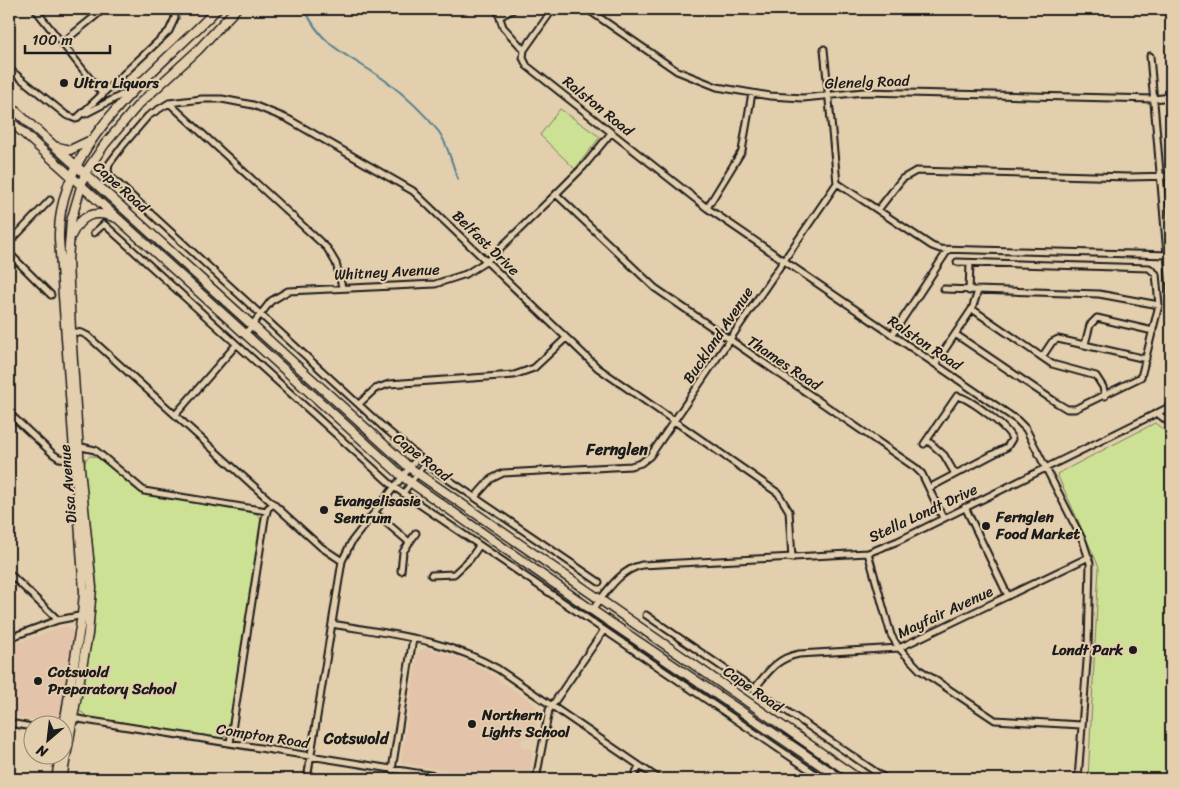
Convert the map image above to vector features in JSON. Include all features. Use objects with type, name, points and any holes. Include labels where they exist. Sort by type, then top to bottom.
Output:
[{"type":"main road","points":[[56,146],[74,149],[96,135],[140,85],[217,9]]},
{"type":"main road","name":"Disa Avenue","points":[[68,331],[71,221],[85,173],[105,144],[133,110],[198,50],[236,9]]},
{"type":"main road","name":"Cape Road","points":[[9,105],[410,468],[859,779]]},
{"type":"main road","name":"Cape Road","points":[[9,120],[403,477],[592,610],[841,779]]},
{"type":"main road","name":"Disa Avenue","points":[[69,716],[86,615],[68,331],[58,226],[63,200],[71,177],[96,135]]},
{"type":"main road","points":[[69,241],[76,226],[90,214],[106,214],[120,220]]},
{"type":"main road","points":[[828,770],[834,761]]},
{"type":"main road","points":[[56,779],[58,766]]},
{"type":"main road","name":"Disa Avenue","points":[[62,779],[63,766]]},
{"type":"street","points":[[35,9],[103,95]]},
{"type":"street","points":[[80,116],[169,31],[175,18],[174,9]]},
{"type":"street","name":"Ralston Road","points":[[497,9],[503,26],[523,52],[527,66],[611,134],[707,208],[1022,425],[1047,468],[1089,556],[1091,584],[1078,779]]},
{"type":"street","points":[[501,16],[514,9]]},
{"type":"street","points":[[523,52],[553,9]]},
{"type":"street","name":"Glenelg Road","points":[[587,9],[677,71],[717,87],[752,93],[792,98],[864,92],[1154,99],[1171,97]]},
{"type":"street","points":[[62,42],[99,13]]},
{"type":"street","points":[[824,49],[837,183],[932,246],[948,250],[1170,256]]},
{"type":"street","points":[[1150,56],[1160,177],[1170,256],[1171,300]]},
{"type":"street","points":[[9,69],[66,115],[74,119],[140,85]]},
{"type":"street","points":[[707,208],[742,150],[752,93]]},
{"type":"street","name":"Belfast Drive","points":[[110,176],[108,171],[109,164],[124,144],[148,116],[168,104],[202,99],[222,99],[253,105],[288,119],[413,190],[566,338],[606,374],[782,497],[789,511],[792,558]]},
{"type":"street","points":[[168,104],[327,248],[336,263],[342,287]]},
{"type":"street","name":"Whitney Avenue","points":[[244,334],[276,296],[288,291],[446,282],[466,274],[487,261],[584,166],[611,134]]},
{"type":"street","points":[[878,210],[902,179],[916,171],[1171,176]]},
{"type":"street","name":"Cape Road","points":[[110,176],[418,457],[599,582]]},
{"type":"street","name":"Buckland Avenue","points":[[475,496],[491,479],[503,473],[636,465],[650,456],[837,183]]},
{"type":"street","name":"Thames Road","points":[[556,194],[655,288],[916,468],[929,488],[943,518]]},
{"type":"street","points":[[9,243],[50,200]]},
{"type":"street","points":[[94,233],[104,224],[403,494],[822,779]]},
{"type":"street","points":[[892,335],[948,250]]},
{"type":"street","points":[[9,254],[51,295]]},
{"type":"street","points":[[955,334],[1067,409],[1080,408],[1139,378],[1146,359],[1159,305],[1156,274],[1149,268],[957,262]]},
{"type":"street","points":[[969,291],[970,263]]},
{"type":"street","points":[[944,289],[1107,294],[1159,305]]},
{"type":"street","points":[[935,364],[972,309],[978,291]]},
{"type":"street","points":[[972,309],[1055,365],[1096,376],[1106,396]]},
{"type":"street","points":[[1085,344],[1092,322],[1097,318],[1153,332]]},
{"type":"street","points":[[68,331],[82,332],[88,336],[328,554],[342,561]]},
{"type":"street","points":[[359,404],[374,389],[389,384],[528,372],[566,338]]},
{"type":"street","points":[[1042,357],[1056,340],[1085,344],[1146,359]]},
{"type":"street","points":[[176,414],[236,345]]},
{"type":"street","points":[[929,488],[1007,447],[1012,439],[1008,432],[966,399],[957,396],[925,442],[944,455],[955,474]]},
{"type":"street","name":"Stella Londt Drive","points":[[592,610],[623,573],[642,565],[868,553],[898,541],[1171,406]]},
{"type":"street","points":[[9,413],[53,454],[59,458],[76,460]]},
{"type":"street","points":[[1157,413],[1171,424]]},
{"type":"street","points":[[75,446],[89,448],[98,453],[144,491],[267,511]]},
{"type":"street","points":[[307,779],[342,561],[352,541],[418,457]]},
{"type":"street","points":[[403,494],[422,466]]},
{"type":"street","points":[[230,743],[267,511],[274,504]]},
{"type":"street","points":[[965,507],[1008,596]]},
{"type":"street","points":[[375,512],[409,542]]},
{"type":"street","points":[[401,571],[402,554],[416,534]]},
{"type":"street","points":[[431,575],[454,574],[470,559],[480,546]]},
{"type":"street","points":[[868,553],[888,627],[899,648],[920,670],[988,717],[1003,722],[1081,725]]},
{"type":"street","name":"Mayfair Avenue","points":[[755,688],[776,663],[793,655],[899,648],[1089,556]]},
{"type":"street","points":[[9,573],[58,620]]},
{"type":"street","points":[[9,638],[58,620],[86,615]]},
{"type":"street","name":"Cape Road","points":[[646,615],[886,779]]},
{"type":"street","points":[[332,624],[440,643],[471,654],[498,669],[659,779]]},
{"type":"street","points":[[536,779],[547,716],[604,630]]},
{"type":"street","points":[[392,770],[413,638]]},
{"type":"street","name":"Compton Road","points":[[72,717],[454,779]]},
{"type":"street","points":[[9,723],[22,725]]},
{"type":"street","points":[[633,779],[639,766]]},
{"type":"shaded area","name":"Cotswold Preparatory School","points":[[66,626],[74,632],[61,716],[22,716],[22,718],[9,716],[9,646]]},
{"type":"shaded area","name":"Northern Lights School","points":[[426,648],[465,660],[491,674],[535,705],[538,710],[535,739],[522,738],[521,747],[533,750],[529,779],[505,779],[401,763],[418,653]]},
{"type":"green space","points":[[560,109],[600,137],[575,169],[540,135]]},
{"type":"green space","name":"Londt Park","points":[[1155,423],[1171,436],[1171,779],[1088,779],[1099,567],[1057,474]]},
{"type":"green space","points":[[90,456],[104,462],[130,485],[144,494],[255,513],[262,519],[228,732],[223,738],[88,717],[79,710],[79,696],[93,635],[97,586],[84,467],[86,459]]},
{"type":"waterway","points":[[305,9],[312,23],[329,43],[386,81],[427,118],[442,137],[458,179]]},
{"type":"place","name":"Ultra Liquors","points":[[64,83]]},
{"type":"place","name":"Evangelisasie Sentrum","points":[[324,510]]},
{"type":"place","name":"Fernglen Food Market","points":[[986,526]]},
{"type":"place","name":"Londt Park","points":[[1133,650]]},
{"type":"place","name":"Cotswold Preparatory School","points":[[38,681]]},
{"type":"place","name":"Northern Lights School","points":[[472,724]]},
{"type":"district","name":"Fernglen","points":[[617,449]]},
{"type":"district","name":"Cotswold","points":[[356,738]]}]
